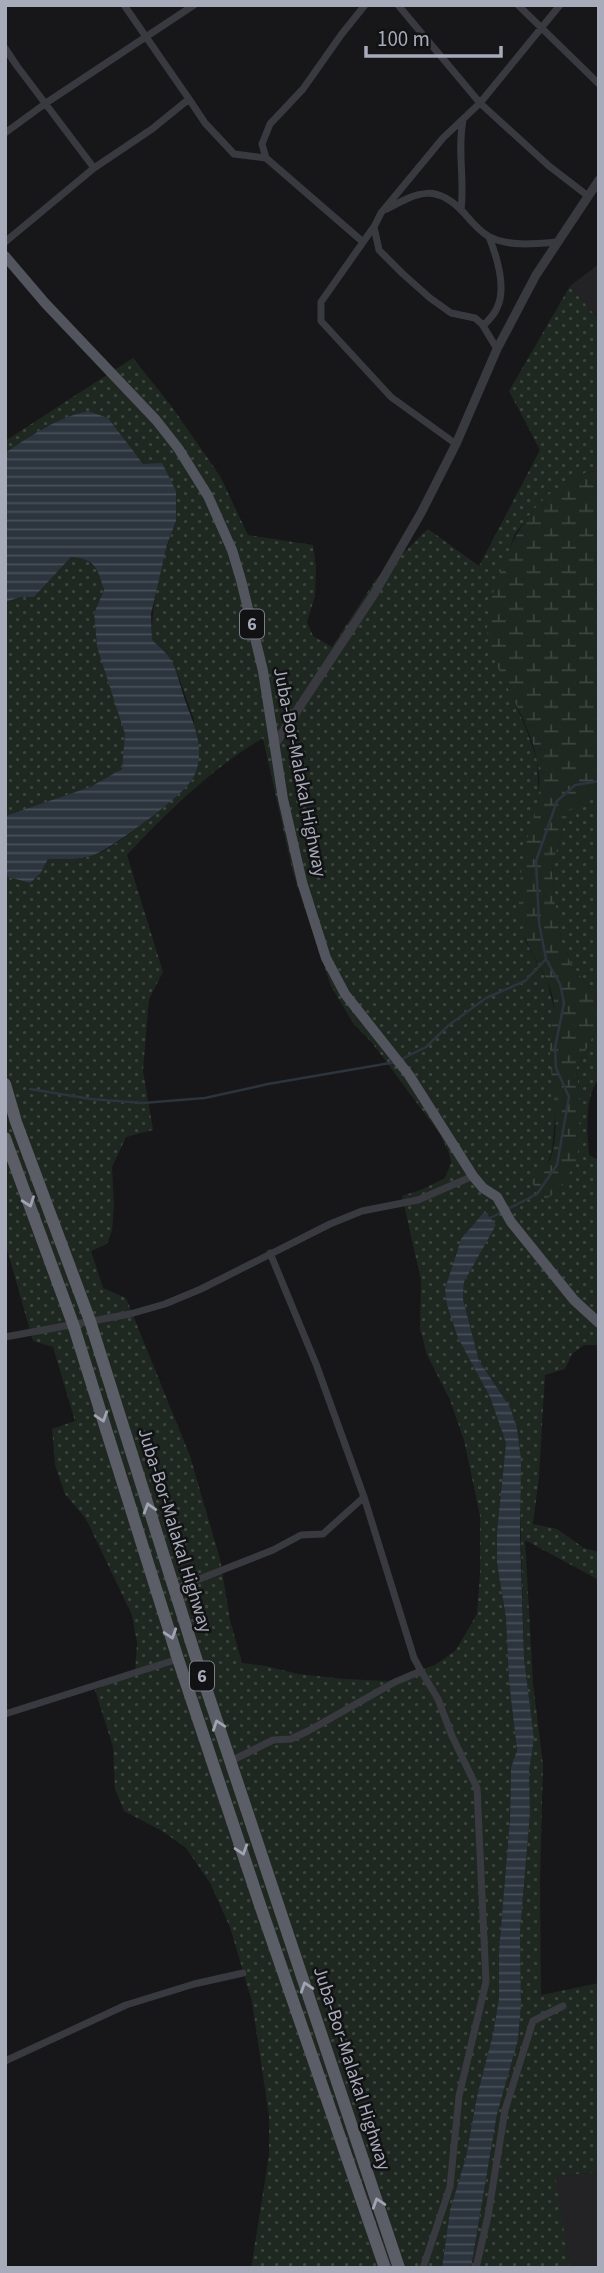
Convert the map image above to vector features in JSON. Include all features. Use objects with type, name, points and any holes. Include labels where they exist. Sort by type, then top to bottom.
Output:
[{"type":"highway","name":"Juba-Bor-Malakal Highway","points":[[5,1084],[16,1122],[90,1321],[230,1761],[399,2268]]},
{"type":"highway","name":"Juba-Bor-Malakal Highway","points":[[5,1138],[73,1325],[178,1659],[384,2268]]},
{"type":"main road","name":"Juba-Bor-Malakal Highway","points":[[5,256],[156,420],[178,448],[208,496],[232,550],[241,580],[263,671],[284,799],[302,882],[326,958],[345,994],[410,1075],[473,1176],[483,1188],[497,1197],[511,1222],[574,1300],[599,1323]]},
{"type":"street","points":[[124,5],[205,123],[234,154],[266,158]]},
{"type":"street","points":[[5,133],[194,5]]},
{"type":"street","points":[[363,242],[266,158],[262,144],[270,124],[303,89],[365,5]]},
{"type":"street","points":[[398,5],[480,103],[549,166],[587,196]]},
{"type":"street","points":[[518,5],[599,84]]},
{"type":"street","points":[[456,444],[391,397],[321,321],[321,302],[374,227],[380,212],[443,138],[480,103],[560,5]]},
{"type":"street","points":[[5,48],[94,168]]},
{"type":"street","points":[[5,242],[94,168],[152,129],[189,99]]},
{"type":"street","points":[[461,210],[459,139],[463,119]]},
{"type":"street","points":[[275,744],[356,625],[421,513],[456,444],[497,349],[536,275],[599,180]]},
{"type":"street","points":[[380,212],[403,200],[428,192],[445,196],[480,231],[498,241],[532,244],[557,242]]},
{"type":"street","points":[[374,227],[379,250],[430,298],[452,313],[475,318],[497,349]]},
{"type":"street","points":[[483,326],[497,310],[501,296],[499,270],[489,236]]},
{"type":"street","points":[[5,1337],[130,1314],[165,1304],[362,1211],[418,1200],[473,1176]]},
{"type":"street","points":[[270,1253],[316,1364],[364,1497],[414,1658],[438,1699],[477,1788],[486,1982],[459,2096],[450,2187],[423,2268]]},
{"type":"street","points":[[174,1589],[273,1550],[301,1535],[323,1534],[364,1497]]},
{"type":"street","points":[[5,1714],[178,1659]]},
{"type":"street","points":[[230,1761],[274,1740],[291,1739],[308,1731],[395,1682],[421,1671]]},
{"type":"street","points":[[5,2061],[126,2005],[194,1984],[243,1973]]},
{"type":"street","points":[[476,2268],[488,2216],[505,2110],[533,2021],[563,2006]]},
{"type":"shaded area","points":[[599,264],[599,320],[570,286]]},
{"type":"shaded area","points":[[88,411],[108,418],[143,464],[162,463],[176,491],[176,521],[167,545],[151,614],[152,640],[169,657],[175,670],[198,739],[199,758],[193,778],[187,786],[133,831],[105,849],[84,858],[48,859],[40,874],[30,883],[5,876],[5,816],[90,787],[122,769],[125,734],[97,647],[94,613],[104,590],[94,566],[86,560],[71,557],[34,597],[21,597],[5,602],[5,453],[55,423]]},
{"type":"shaded area","points":[[485,1211],[496,1225],[464,1282],[463,1299],[479,1361],[510,1407],[517,1429],[521,1459],[520,1535],[524,1658],[534,1739],[529,1771],[530,1813],[520,1932],[521,2006],[518,2040],[497,2114],[471,2268],[442,2268],[450,2210],[466,2157],[499,1998],[499,1951],[510,1818],[511,1768],[517,1750],[509,1682],[506,1618],[497,1563],[497,1532],[506,1443],[490,1397],[458,1338],[447,1305],[445,1289],[461,1239]]},
{"type":"shaded area","points":[[599,2172],[599,2268],[570,2268],[554,2176]]},
{"type":"green space","points":[[570,286],[599,320],[599,470],[585,473],[534,509],[515,534],[492,596],[489,643],[537,760],[539,798],[525,940],[547,981],[555,1012],[550,1042],[556,1105],[552,1151],[547,1165],[561,1188],[568,1175],[582,1113],[576,1069],[597,1028],[599,1015],[599,1078],[591,1095],[587,1126],[589,1155],[599,1160],[599,1345],[584,1345],[572,1354],[565,1369],[545,1375],[539,1477],[533,1524],[557,1529],[584,1548],[599,1552],[599,1580],[525,1540],[533,1683],[543,1765],[541,1995],[599,1983],[599,2172],[555,2176],[570,2268],[471,2268],[497,2114],[518,2040],[521,2006],[520,1932],[530,1813],[529,1771],[534,1739],[524,1658],[520,1497],[510,1407],[479,1361],[463,1299],[464,1282],[496,1225],[485,1211],[462,1239],[455,1255],[458,1338],[490,1397],[506,1443],[497,1532],[497,1563],[506,1618],[509,1682],[517,1750],[511,1768],[510,1818],[499,1951],[499,1998],[466,2157],[450,2210],[442,2268],[251,2268],[269,2155],[269,2116],[252,2002],[230,1927],[210,1883],[186,1848],[162,1831],[124,1811],[115,1789],[113,1747],[95,1690],[135,1672],[137,1643],[132,1615],[86,1519],[65,1494],[55,1465],[52,1429],[75,1421],[53,1347],[33,1341],[5,1242],[5,876],[30,883],[40,874],[48,859],[81,858],[103,851],[144,822],[193,779],[194,720],[169,657],[152,640],[158,579],[176,521],[143,464],[127,445],[88,411],[55,423],[5,453],[5,441],[133,358],[172,407],[220,476],[248,535],[313,545],[316,567],[315,596],[307,622],[313,636],[332,647],[376,579],[428,529],[479,566],[540,450],[509,391]],"holes":[[[263,738],[293,873],[331,986],[353,1023],[373,1044],[440,1134],[451,1163],[445,1178],[402,1196],[421,1280],[420,1328],[427,1355],[450,1400],[464,1440],[480,1516],[477,1614],[456,1650],[435,1665],[388,1681],[298,1674],[242,1663],[230,1620],[220,1559],[190,1456],[126,1298],[103,1288],[91,1251],[107,1244],[112,1231],[112,1167],[126,1137],[153,1130],[143,1071],[149,999],[163,972],[127,855],[191,792],[226,763]]]},
{"type":"green space","points":[[599,470],[599,788],[568,811],[552,866],[554,898],[562,942],[569,960],[596,999],[599,1015],[597,1028],[576,1069],[582,1113],[577,1160],[561,1188],[544,1201],[531,1181],[546,1166],[555,1140],[550,1054],[554,1006],[548,983],[524,934],[519,905],[525,850],[539,794],[539,773],[528,731],[494,658],[489,643],[487,620],[503,563],[521,527],[533,511],[562,485]]},
{"type":"green space","points":[[71,557],[86,560],[94,566],[104,590],[94,613],[97,647],[126,734],[122,769],[90,787],[5,816],[5,602],[21,597],[34,597]]},
{"type":"green space","points":[[599,788],[599,1012],[596,999],[569,960],[562,942],[554,898],[552,866],[568,811]]},
{"type":"waterway","points":[[508,1209],[537,1194],[557,1165],[569,1097],[556,1068],[555,1048],[564,1003],[560,984],[546,959],[539,923],[536,861],[557,801],[575,785],[599,781]]},
{"type":"waterway","points":[[402,1059],[426,1047],[449,1025],[486,998],[525,981],[546,959]]},
{"type":"waterway","points":[[30,1089],[91,1099],[143,1103],[205,1098],[396,1062]]},
{"type":"waterway","points":[[490,1218],[502,1212]]}]
